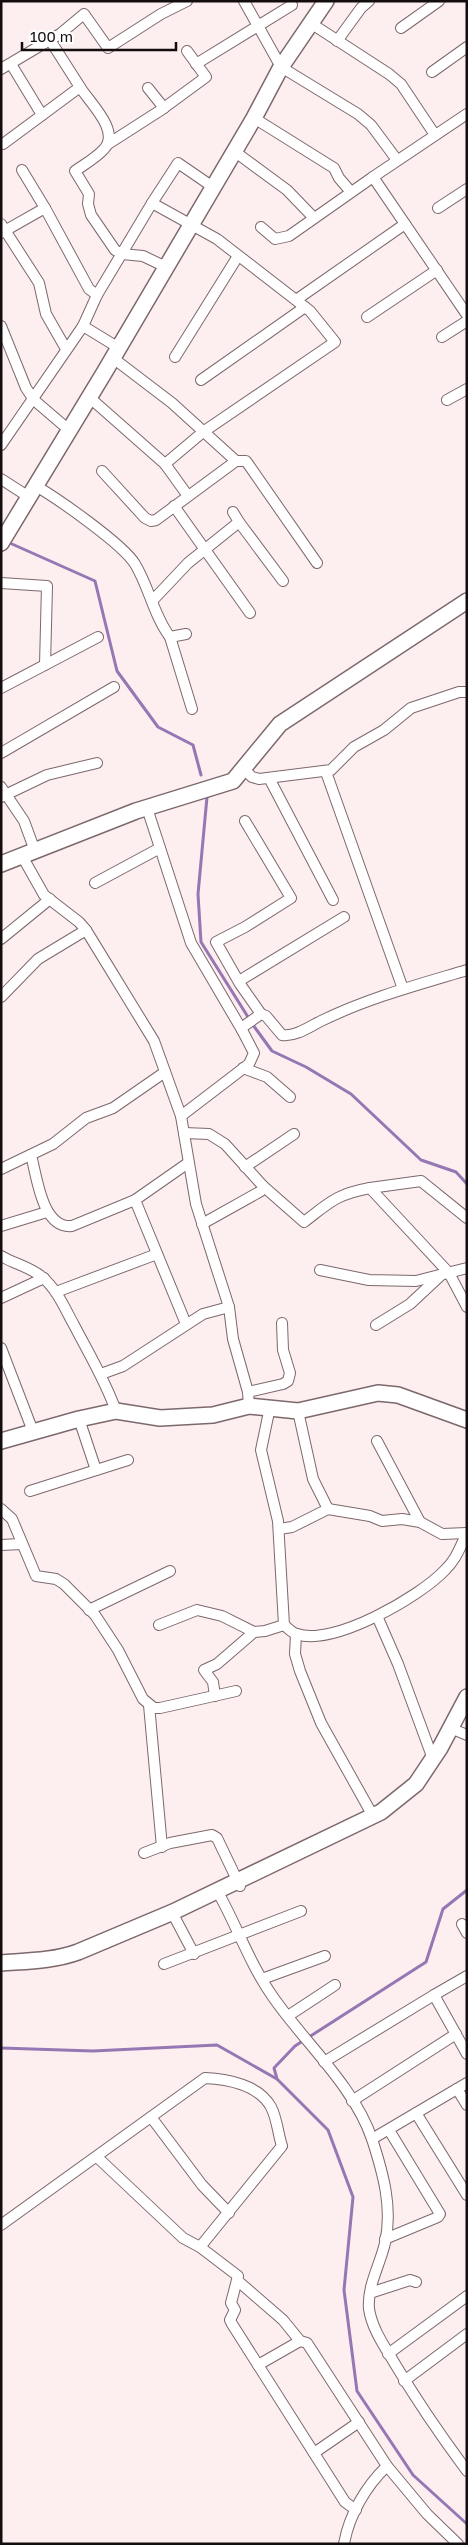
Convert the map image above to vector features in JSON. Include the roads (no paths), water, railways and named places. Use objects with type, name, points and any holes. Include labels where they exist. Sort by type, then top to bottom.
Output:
[{"type":"street","points":[[1,69],[50,40],[84,14],[108,48],[161,14],[187,1]]},
{"type":"street","points":[[244,1],[281,68],[358,114],[371,125],[397,160]]},
{"type":"street","points":[[1,543],[116,353],[254,118],[281,68],[326,1]]},
{"type":"street","points":[[337,41],[361,8],[369,1]]},
{"type":"street","points":[[401,28],[439,1]]},
{"type":"street","points":[[196,64],[292,5]]},
{"type":"street","points":[[312,24],[389,74],[401,84],[435,135]]},
{"type":"street","points":[[50,40],[88,100],[106,121],[108,144]]},
{"type":"street","points":[[432,72],[467,47]]},
{"type":"street","points":[[166,267],[143,256],[122,254],[115,250],[91,215],[88,204],[89,194],[75,171],[108,144],[164,108],[206,77],[187,51]]},
{"type":"street","points":[[11,64],[42,115]]},
{"type":"street","points":[[2,143],[80,87]]},
{"type":"street","points":[[148,88],[164,108]]},
{"type":"street","points":[[254,118],[334,168],[339,178],[351,192]]},
{"type":"street","points":[[261,227],[275,239],[289,236],[372,176],[465,118]]},
{"type":"street","points":[[234,150],[287,190],[314,218]]},
{"type":"street","points":[[1,445],[34,400],[83,326],[97,295],[178,163],[213,187]]},
{"type":"street","points":[[22,170],[90,289],[97,295]]},
{"type":"street","points":[[372,176],[467,315]]},
{"type":"street","points":[[438,208],[467,189]]},
{"type":"street","points":[[152,203],[216,239],[305,307],[335,342],[204,432],[165,464]]},
{"type":"street","points":[[45,208],[3,230],[39,283],[46,314],[66,349]]},
{"type":"street","points":[[296,300],[405,224]]},
{"type":"street","points":[[175,357],[238,256]]},
{"type":"street","points":[[367,317],[437,270]]},
{"type":"street","points":[[201,380],[305,307]]},
{"type":"street","points":[[442,337],[467,321]]},
{"type":"street","points":[[1,326],[26,388],[34,400],[69,430]]},
{"type":"street","points":[[83,326],[116,353],[236,461]]},
{"type":"street","points":[[447,400],[467,389]]},
{"type":"street","points":[[89,397],[165,464],[188,496]]},
{"type":"street","points":[[102,471],[145,518],[156,520],[236,461],[246,461],[317,563]]},
{"type":"street","points":[[1,479],[58,499],[102,532],[134,562],[153,600],[164,628],[170,637],[192,708]]},
{"type":"street","points":[[174,506],[250,613]]},
{"type":"street","points":[[233,512],[283,581]]},
{"type":"street","points":[[153,600],[171,580],[204,550],[239,522]]},
{"type":"street","points":[[1,583],[47,586],[45,665]]},
{"type":"street","points":[[1,864],[147,808],[233,781],[280,724],[467,601]]},
{"type":"street","points":[[170,637],[186,634]]},
{"type":"street","points":[[1,688],[98,637]]},
{"type":"street","points":[[1,753],[114,687]]},
{"type":"street","points":[[243,768],[252,777],[270,778],[326,772],[331,770],[354,747],[384,730],[411,708],[459,692],[467,692]]},
{"type":"street","points":[[96,763],[47,775],[3,793],[24,821],[32,878],[50,899],[86,930],[154,1041],[181,1116],[188,1163],[202,1224],[229,1307],[233,1339],[249,1399]]},
{"type":"street","points":[[326,772],[403,989]]},
{"type":"street","points":[[270,778],[333,900]]},
{"type":"street","points":[[147,808],[191,943],[252,1021]]},
{"type":"street","points":[[181,1116],[243,1068],[253,1058],[252,1021],[238,981],[216,942],[245,927],[290,898],[245,821]]},
{"type":"street","points":[[95,883],[160,848]]},
{"type":"street","points":[[1,939],[50,899]]},
{"type":"street","points":[[238,981],[344,917]]},
{"type":"street","points":[[1,997],[38,959],[86,930]]},
{"type":"street","points":[[252,1021],[266,1016],[282,1035],[287,1036],[343,1011],[403,989],[467,970]]},
{"type":"street","points":[[243,1068],[267,1077],[290,1097]]},
{"type":"street","points":[[1,1169],[68,1134],[86,1118],[112,1108],[165,1072]]},
{"type":"street","points":[[184,1133],[209,1134],[225,1144],[263,1186],[304,1222],[337,1197],[346,1193],[421,1181],[467,1218]]},
{"type":"street","points":[[245,1167],[294,1134]]},
{"type":"street","points":[[31,1155],[47,1212],[60,1225],[72,1226],[134,1200],[188,1163]]},
{"type":"street","points":[[202,1224],[261,1192],[263,1186]]},
{"type":"street","points":[[370,1188],[445,1274],[467,1307]]},
{"type":"street","points":[[134,1200],[186,1324]]},
{"type":"street","points":[[1,1226],[47,1212]]},
{"type":"street","points":[[56,1292],[157,1254]]},
{"type":"street","points":[[1,1256],[13,1263],[33,1270],[44,1278],[56,1292],[102,1374],[116,1411]]},
{"type":"street","points":[[320,1270],[369,1280],[416,1281],[467,1268]]},
{"type":"street","points":[[376,1325],[410,1304],[445,1274]]},
{"type":"street","points":[[1,1298],[44,1278]]},
{"type":"street","points":[[102,1374],[123,1366],[203,1314],[229,1307]]},
{"type":"street","points":[[1,1442],[34,1434],[79,1419],[116,1411],[160,1418],[214,1415],[288,1380],[290,1373],[282,1350],[282,1323]]},
{"type":"street","points":[[1,1348],[34,1434]]},
{"type":"street","points":[[249,1399],[270,1407],[298,1411],[378,1393],[398,1395],[467,1420]]},
{"type":"street","points":[[270,1407],[261,1450],[279,1529],[284,1625]]},
{"type":"street","points":[[298,1411],[312,1479],[328,1509]]},
{"type":"street","points":[[79,1419],[96,1470]]},
{"type":"street","points":[[377,1441],[420,1522]]},
{"type":"street","points":[[30,1491],[128,1460]]},
{"type":"street","points":[[1,1509],[12,1519],[36,1576],[56,1579],[64,1584],[89,1610],[118,1650],[142,1699],[149,1705],[160,1708],[236,1691]]},
{"type":"street","points":[[279,1529],[292,1527],[328,1509],[370,1516],[382,1520],[402,1519],[420,1522],[442,1534],[467,1534],[454,1560],[445,1571],[423,1590],[376,1616],[351,1627],[308,1636],[296,1634],[284,1625]]},
{"type":"street","points":[[1,1546],[21,1544]]},
{"type":"street","points":[[89,1610],[170,1571]]},
{"type":"street","points":[[159,1625],[197,1610],[222,1616],[254,1632],[265,1631],[284,1625]]},
{"type":"street","points":[[376,1616],[398,1664],[433,1759]]},
{"type":"street","points":[[215,1696],[213,1682],[204,1670],[216,1664],[254,1632]]},
{"type":"street","points":[[296,1634],[295,1654],[321,1723],[373,1816]]},
{"type":"street","points":[[1,1969],[65,1964],[175,1918],[373,1816],[416,1784],[433,1759],[467,1698]]},
{"type":"street","points":[[149,1705],[162,1847]]},
{"type":"street","points":[[1,1963],[64,1957],[239,1884],[384,1817],[421,1788],[461,1733],[467,1710]]},
{"type":"street","points":[[144,1853],[170,1843],[212,1835],[217,1838],[239,1884]]},
{"type":"street","points":[[220,1896],[262,1979],[352,2101],[372,2139],[387,2193],[385,2239],[370,2292],[369,2309],[374,2325],[388,2354],[467,2470]]},
{"type":"street","points":[[164,1964],[241,1936],[301,1911]]},
{"type":"street","points":[[175,1918],[194,1954]]},
{"type":"street","points":[[262,1979],[325,1956]]},
{"type":"street","points":[[324,2062],[467,1976]]},
{"type":"street","points":[[288,2016],[335,1985]]},
{"type":"street","points":[[434,1995],[467,2054]]},
{"type":"street","points":[[352,2101],[456,2034]]},
{"type":"street","points":[[1,2226],[205,2078],[242,2083],[265,2098],[272,2108],[282,2146],[200,2247]]},
{"type":"street","points":[[372,2139],[467,2083]]},
{"type":"street","points":[[457,2089],[467,2105]]},
{"type":"street","points":[[416,2113],[467,2195]]},
{"type":"street","points":[[151,2117],[202,2185],[229,2213]]},
{"type":"street","points":[[385,2239],[438,2217],[440,2214],[389,2130]]},
{"type":"street","points":[[97,2157],[183,2238],[200,2247],[238,2276],[231,2303],[235,2310],[230,2320],[345,2502],[356,2510]]},
{"type":"street","points":[[370,2292],[410,2280],[416,2282]]},
{"type":"street","points":[[238,2281],[283,2320],[300,2340],[311,2347],[387,2466],[427,2514],[458,2544]]},
{"type":"street","points":[[388,2354],[467,2296]]},
{"type":"street","points":[[404,2380],[467,2334]]},
{"type":"street","points":[[258,2365],[300,2340]]},
{"type":"street","points":[[314,2453],[359,2422]]},
{"type":"street","points":[[344,2544],[347,2528],[356,2510],[373,2480],[387,2466]]},
{"type":"waterway","points":[[12,544],[95,581],[117,671],[158,727],[193,745],[201,775]]},
{"type":"waterway","points":[[207,797],[198,894],[201,942],[253,1025],[272,1051],[306,1067],[351,1094],[421,1160],[456,1172],[467,1184]]},
{"type":"waterway","points":[[277,2079],[274,2068],[295,2046],[426,1962],[443,1909],[467,1890]]},
{"type":"waterway","points":[[1,2048],[93,2051],[217,2045],[277,2079],[328,2130],[353,2197],[344,2290],[357,2391],[413,2475],[467,2524]]}]
